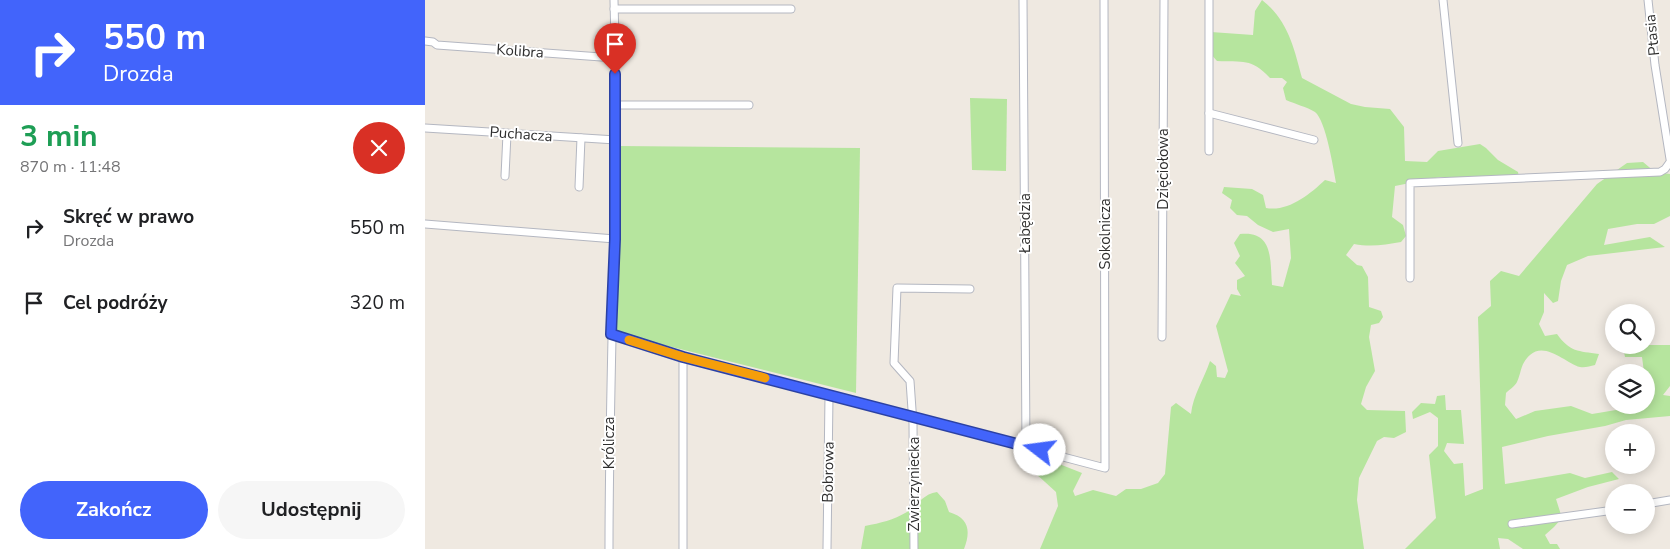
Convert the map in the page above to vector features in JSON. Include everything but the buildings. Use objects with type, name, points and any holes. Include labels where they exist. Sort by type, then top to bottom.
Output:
[{"type":"street","name":"Królicza","points":[[609,549],[610,336],[615,239],[616,140],[614,0]]},
{"type":"street","name":"Łabędzia","points":[[1023,0],[1026,446]]},
{"type":"street","name":"Sokolnicza","points":[[1026,446],[1105,468],[1104,0]]},
{"type":"street","name":"Dzięciołowa","points":[[1162,337],[1164,0]]},
{"type":"street","points":[[1209,0],[1209,151]]},
{"type":"street","points":[[1443,0],[1458,143]]},
{"type":"street","name":"Ptasia","points":[[1410,278],[1409,183],[1660,172],[1665,169],[1670,160],[1655,65],[1648,0]]},
{"type":"street","points":[[614,9],[791,9]]},
{"type":"street","name":"Kolibra","points":[[425,41],[433,42],[437,45],[615,58]]},
{"type":"street","points":[[616,105],[749,105]]},
{"type":"street","points":[[1209,113],[1314,140]]},
{"type":"street","name":"Puchacza","points":[[425,128],[616,140]]},
{"type":"street","points":[[505,176],[507,134]]},
{"type":"street","points":[[579,187],[581,138]]},
{"type":"street","points":[[425,224],[615,239]]},
{"type":"street","name":"Zwierzyniecka","points":[[914,549],[913,424],[909,381],[894,363],[897,288],[970,289]]},
{"type":"street","points":[[610,336],[829,396],[1026,446]]},
{"type":"street","points":[[683,357],[683,549]]},
{"type":"street","name":"Bobrowa","points":[[827,549],[829,396]]},
{"type":"street","points":[[1655,502],[1670,500]]},
{"type":"street","points":[[1512,524],[1605,511]]},
{"type":"green space","points":[[1262,0],[1278,16],[1289,35],[1302,78],[1351,104],[1390,109],[1404,127],[1405,161],[1427,162],[1438,151],[1480,144],[1498,160],[1518,172],[1519,177],[1440,177],[1395,186],[1392,217],[1403,225],[1406,236],[1401,242],[1389,244],[1354,244],[1346,255],[1357,265],[1362,266],[1368,277],[1369,307],[1381,311],[1383,317],[1379,323],[1371,325],[1369,337],[1375,371],[1366,387],[1361,404],[1367,410],[1405,411],[1406,432],[1394,438],[1384,437],[1377,441],[1359,478],[1357,500],[1364,549],[1040,549],[1058,506],[1056,492],[1034,472],[1031,460],[1039,456],[1082,473],[1073,491],[1075,496],[1093,490],[1116,496],[1126,489],[1141,489],[1158,483],[1165,474],[1171,407],[1176,403],[1191,414],[1196,394],[1210,361],[1216,366],[1217,377],[1225,378],[1228,371],[1216,326],[1231,294],[1241,296],[1237,289],[1237,280],[1245,276],[1235,263],[1240,256],[1234,243],[1240,234],[1251,234],[1265,242],[1270,257],[1272,285],[1283,287],[1291,258],[1289,229],[1273,232],[1258,225],[1247,216],[1237,215],[1230,208],[1232,200],[1222,193],[1224,187],[1252,189],[1263,195],[1266,208],[1274,209],[1298,201],[1325,180],[1336,183],[1323,125],[1315,112],[1286,100],[1283,88],[1287,82],[1282,78],[1270,78],[1257,67],[1246,62],[1217,61],[1210,53],[1211,32],[1253,35],[1255,11]]},
{"type":"green space","points":[[970,98],[1007,99],[1006,171],[972,170]]},
{"type":"green space","points":[[618,146],[860,148],[856,393],[616,333]]},
{"type":"green space","points":[[1643,162],[1655,172],[1670,174],[1670,216],[1654,224],[1637,224],[1608,229],[1604,245],[1650,237],[1665,247],[1588,256],[1567,265],[1561,281],[1558,301],[1553,303],[1544,293],[1544,312],[1539,324],[1545,336],[1557,334],[1575,350],[1599,354],[1595,365],[1580,367],[1555,354],[1542,350],[1536,351],[1524,361],[1517,382],[1506,393],[1505,405],[1516,419],[1535,411],[1571,406],[1592,414],[1605,412],[1605,414],[1655,414],[1655,364],[1643,364],[1642,357],[1625,357],[1624,354],[1655,354],[1655,345],[1670,345],[1670,386],[1663,395],[1670,396],[1670,416],[1626,420],[1502,447],[1505,484],[1570,473],[1585,478],[1605,474],[1614,474],[1619,479],[1588,487],[1556,499],[1562,518],[1545,535],[1550,544],[1557,544],[1560,549],[1523,549],[1508,539],[1498,538],[1500,549],[1405,549],[1436,518],[1429,455],[1438,446],[1438,418],[1430,412],[1413,419],[1412,412],[1421,403],[1435,404],[1437,396],[1445,395],[1446,410],[1461,410],[1464,444],[1447,443],[1444,451],[1454,464],[1463,463],[1465,496],[1483,489],[1478,317],[1491,306],[1490,281],[1501,271],[1519,276],[1597,184],[1627,163]]},
{"type":"green space","points":[[937,492],[945,501],[949,512],[961,518],[967,526],[968,531],[964,549],[861,549],[865,526],[902,515],[924,497]]},
{"type":"slow traffic","points":[[629,340],[683,357],[765,378]]},
{"type":"route","points":[[615,74],[615,239],[611,334],[683,357],[1040,450]]}]
